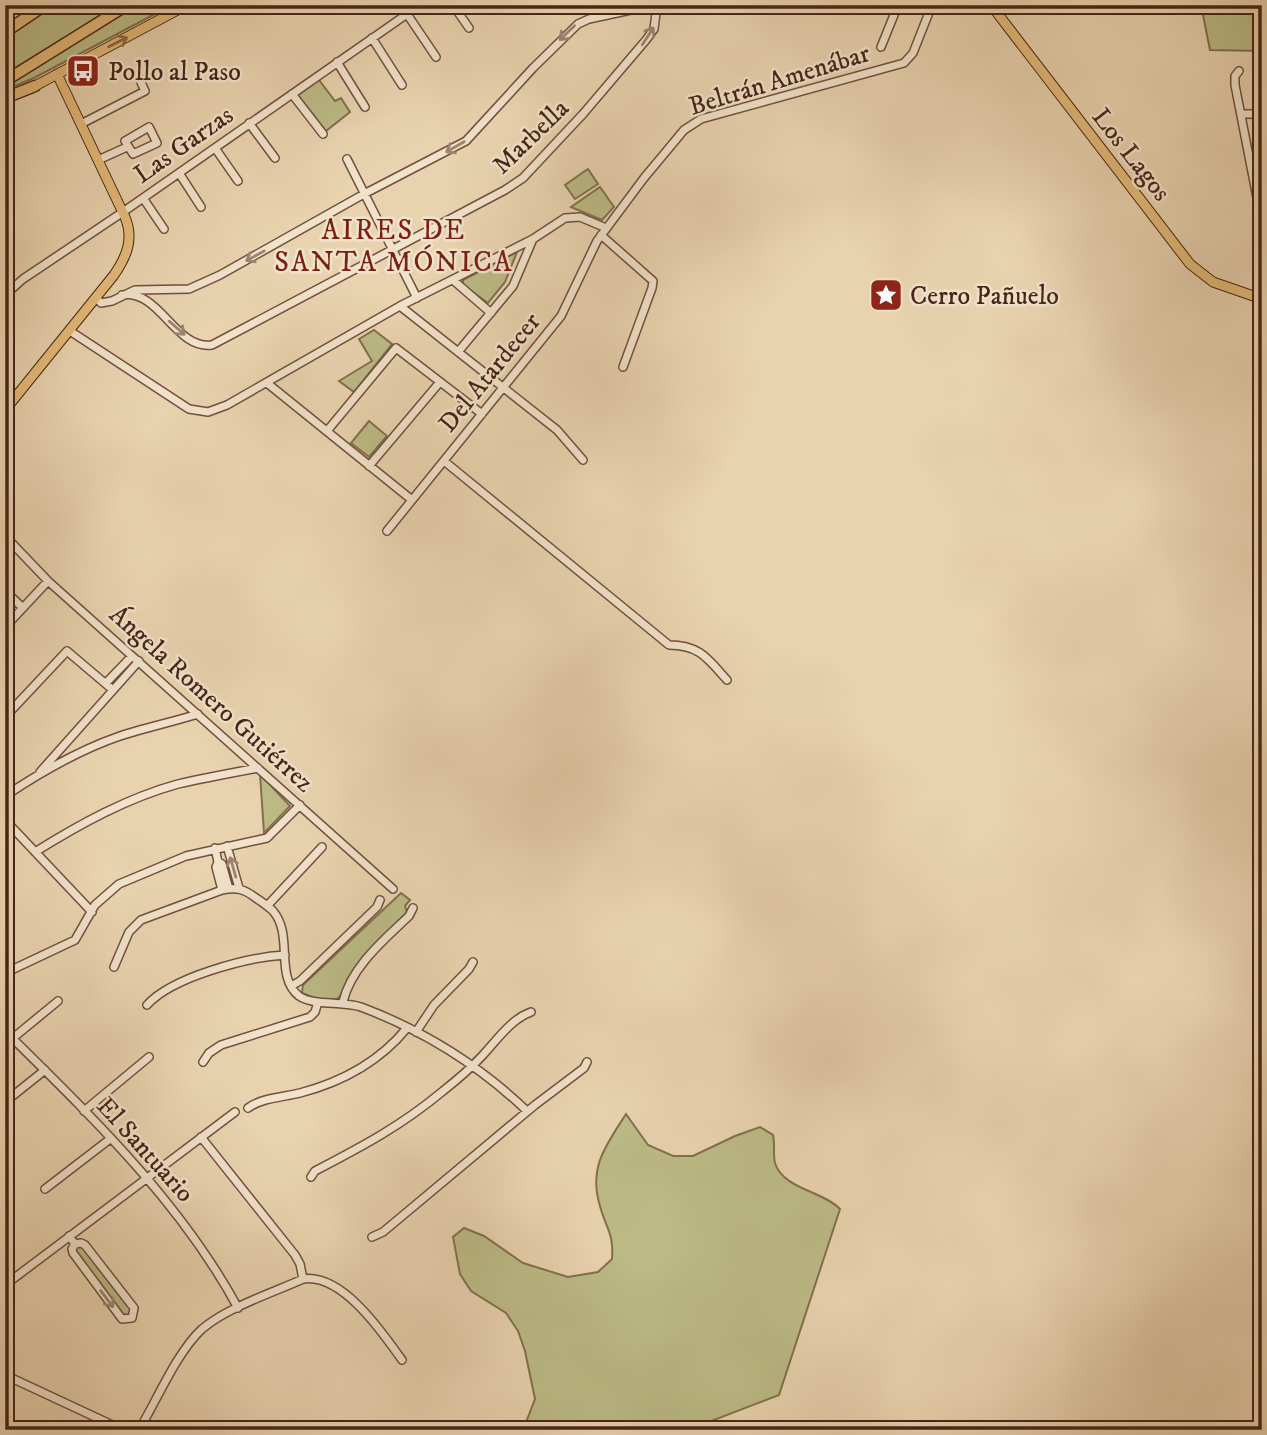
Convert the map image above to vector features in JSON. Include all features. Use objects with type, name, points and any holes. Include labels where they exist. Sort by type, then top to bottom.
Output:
[{"type":"highway","points":[[9,30],[38,5]]},
{"type":"highway","points":[[9,30],[45,5]]},
{"type":"highway","points":[[5,81],[127,5]]},
{"type":"highway","points":[[5,100],[35,86]]},
{"type":"main road","points":[[35,86],[187,5]]},
{"type":"main road","name":"Los Lagos","points":[[991,5],[1190,264],[1213,282],[1262,299]]},
{"type":"main road","points":[[5,410],[96,299],[122,263],[127,251],[129,229],[123,212],[57,74]]},
{"type":"street","name":"Las Garzas","points":[[5,295],[23,279],[419,5]]},
{"type":"street","points":[[453,5],[469,28]]},
{"type":"street","points":[[96,299],[101,303],[135,290],[193,288],[466,141],[578,24],[589,19],[655,5]]},
{"type":"street","name":"Marbella","points":[[122,295],[139,296],[195,344],[212,345],[499,194],[523,178],[591,106],[649,36],[655,24],[655,5]]},
{"type":"street","points":[[881,47],[898,5]]},
{"type":"street","name":"Beltrán Amenábar","points":[[604,232],[644,178],[691,124],[711,116],[904,63],[913,53],[929,6]]},
{"type":"street","points":[[407,14],[436,57]]},
{"type":"street","points":[[372,38],[402,85]]},
{"type":"street","points":[[337,62],[365,107]]},
{"type":"street","points":[[1239,71],[1235,76],[1235,85],[1259,196],[1262,223]]},
{"type":"street","points":[[81,124],[145,91],[139,78]]},
{"type":"street","points":[[292,94],[323,134]]},
{"type":"street","points":[[1241,114],[1262,114]]},
{"type":"street","points":[[249,123],[275,158]]},
{"type":"street","points":[[98,160],[127,147]]},
{"type":"street","points":[[215,148],[238,181]]},
{"type":"street","points":[[1250,157],[1262,157]]},
{"type":"street","points":[[346,159],[417,298]]},
{"type":"street","points":[[179,173],[201,207]]},
{"type":"street","points":[[143,198],[164,229]]},
{"type":"street","points":[[70,331],[189,409],[208,412],[227,405],[400,306],[533,239],[572,216],[604,232],[653,281],[622,367]]},
{"type":"street","name":"Del Atardecer","points":[[387,531],[561,316],[604,232]]},
{"type":"street","points":[[458,352],[513,286],[533,239]]},
{"type":"street","points":[[453,280],[491,313]]},
{"type":"street","points":[[400,306],[557,430],[583,460]]},
{"type":"street","points":[[327,432],[396,348],[482,414]]},
{"type":"street","points":[[369,466],[440,382]]},
{"type":"street","points":[[267,383],[412,500]]},
{"type":"street","points":[[444,461],[669,645],[684,645],[701,652],[727,680]]},
{"type":"street","name":"Ángela Romero Gutiérrez","points":[[5,536],[48,581],[393,889]]},
{"type":"street","points":[[5,627],[48,581]]},
{"type":"street","points":[[5,591],[23,608]]},
{"type":"street","points":[[5,717],[67,651],[113,690]]},
{"type":"street","points":[[106,684],[136,659]]},
{"type":"street","points":[[37,775],[113,690],[136,659]]},
{"type":"street","points":[[5,796],[37,775],[93,747],[120,736],[198,714]]},
{"type":"street","points":[[35,852],[101,814],[151,793],[258,768]]},
{"type":"street","points":[[5,973],[75,940],[105,894],[126,880],[186,856],[267,838],[300,805]]},
{"type":"street","points":[[5,820],[92,912]]},
{"type":"street","points":[[227,846],[239,888]]},
{"type":"street","points":[[267,906],[322,846]]},
{"type":"street","points":[[215,848],[218,862],[222,864],[225,889]]},
{"type":"street","points":[[114,967],[129,932],[136,924],[225,889],[239,888],[272,911],[282,929],[286,974],[291,986],[300,996],[318,1002],[343,1002],[416,1032],[472,1066],[527,1111]]},
{"type":"street","points":[[291,986],[300,981],[368,916],[380,900]]},
{"type":"street","points":[[343,1002],[345,992],[360,968],[409,916],[413,908]]},
{"type":"street","points":[[147,1005],[169,989],[209,972],[260,958],[285,955]]},
{"type":"street","points":[[416,1032],[434,1004],[474,962]]},
{"type":"street","points":[[13,1038],[58,1001]]},
{"type":"street","points":[[203,1062],[209,1053],[221,1045],[310,1017],[318,1002]]},
{"type":"street","points":[[311,1177],[315,1171],[401,1124],[472,1066],[522,1016],[531,1012]]},
{"type":"street","points":[[248,1108],[259,1102],[313,1090],[345,1077],[378,1055],[407,1028]]},
{"type":"street","name":"El Santuario","points":[[5,1031],[146,1177],[193,1235],[238,1308]]},
{"type":"street","points":[[84,1111],[149,1057]]},
{"type":"street","points":[[372,1237],[383,1232],[527,1111],[584,1068],[587,1062]]},
{"type":"street","points":[[5,1102],[45,1070]]},
{"type":"street","points":[[5,1285],[235,1112]]},
{"type":"street","name":"El Santuario","points":[[201,1137],[295,1255],[302,1268],[303,1279]]},
{"type":"street","points":[[46,1189],[110,1139]]},
{"type":"street","points":[[69,1236],[75,1244],[85,1245],[134,1308],[132,1318],[122,1319],[73,1253],[75,1244]]},
{"type":"street","points":[[143,1428],[183,1354],[196,1336],[215,1319],[303,1279],[316,1278],[326,1282],[359,1305],[402,1360]]},
{"type":"street","points":[[5,1375],[124,1430]]},
{"type":"shaded area","points":[[52,5],[118,5],[5,74],[5,37]]},
{"type":"shaded area","points":[[133,5],[172,5],[34,78],[5,90],[5,84],[48,60]]},
{"type":"shaded area","points":[[1201,5],[1262,5],[1262,51],[1210,50]]},
{"type":"shaded area","points":[[319,80],[335,101],[341,98],[350,112],[326,131],[298,95]]},
{"type":"shaded area","points":[[588,169],[598,184],[575,199],[565,185]]},
{"type":"shaded area","points":[[600,187],[614,207],[602,220],[571,207]]},
{"type":"shaded area","points":[[517,252],[505,282],[488,303],[463,285],[463,280]]},
{"type":"shaded area","points":[[374,330],[392,344],[354,392],[339,381],[372,361],[359,339]]},
{"type":"shaded area","points":[[369,421],[387,436],[369,457],[351,443]]},
{"type":"shaded area","points":[[260,774],[290,806],[264,833]]},
{"type":"shaded area","points":[[401,893],[410,900],[405,906],[407,912],[364,957],[340,996],[337,999],[317,999],[302,993],[303,985]]},
{"type":"shaded area","points":[[626,1114],[648,1145],[673,1156],[693,1156],[760,1127],[773,1135],[775,1163],[779,1172],[786,1179],[840,1209],[779,1395],[688,1430],[523,1430],[535,1399],[518,1331],[506,1313],[471,1291],[460,1274],[453,1237],[464,1228],[484,1236],[523,1263],[568,1277],[598,1272],[612,1259],[612,1250],[611,1237],[597,1192],[598,1168],[606,1147]]},
{"type":"shaded area","points":[[75,1247],[83,1247],[132,1309],[130,1316],[123,1315],[75,1254]]},
{"type":"place","name":"Pollo al Paso","points":[[83,71]]},
{"type":"place","name":"Cerro Pañuelo","points":[[886,295]]},
{"type":"district","name":"AIRES DE SANTA MÓNICA","points":[[394,245]]}]
